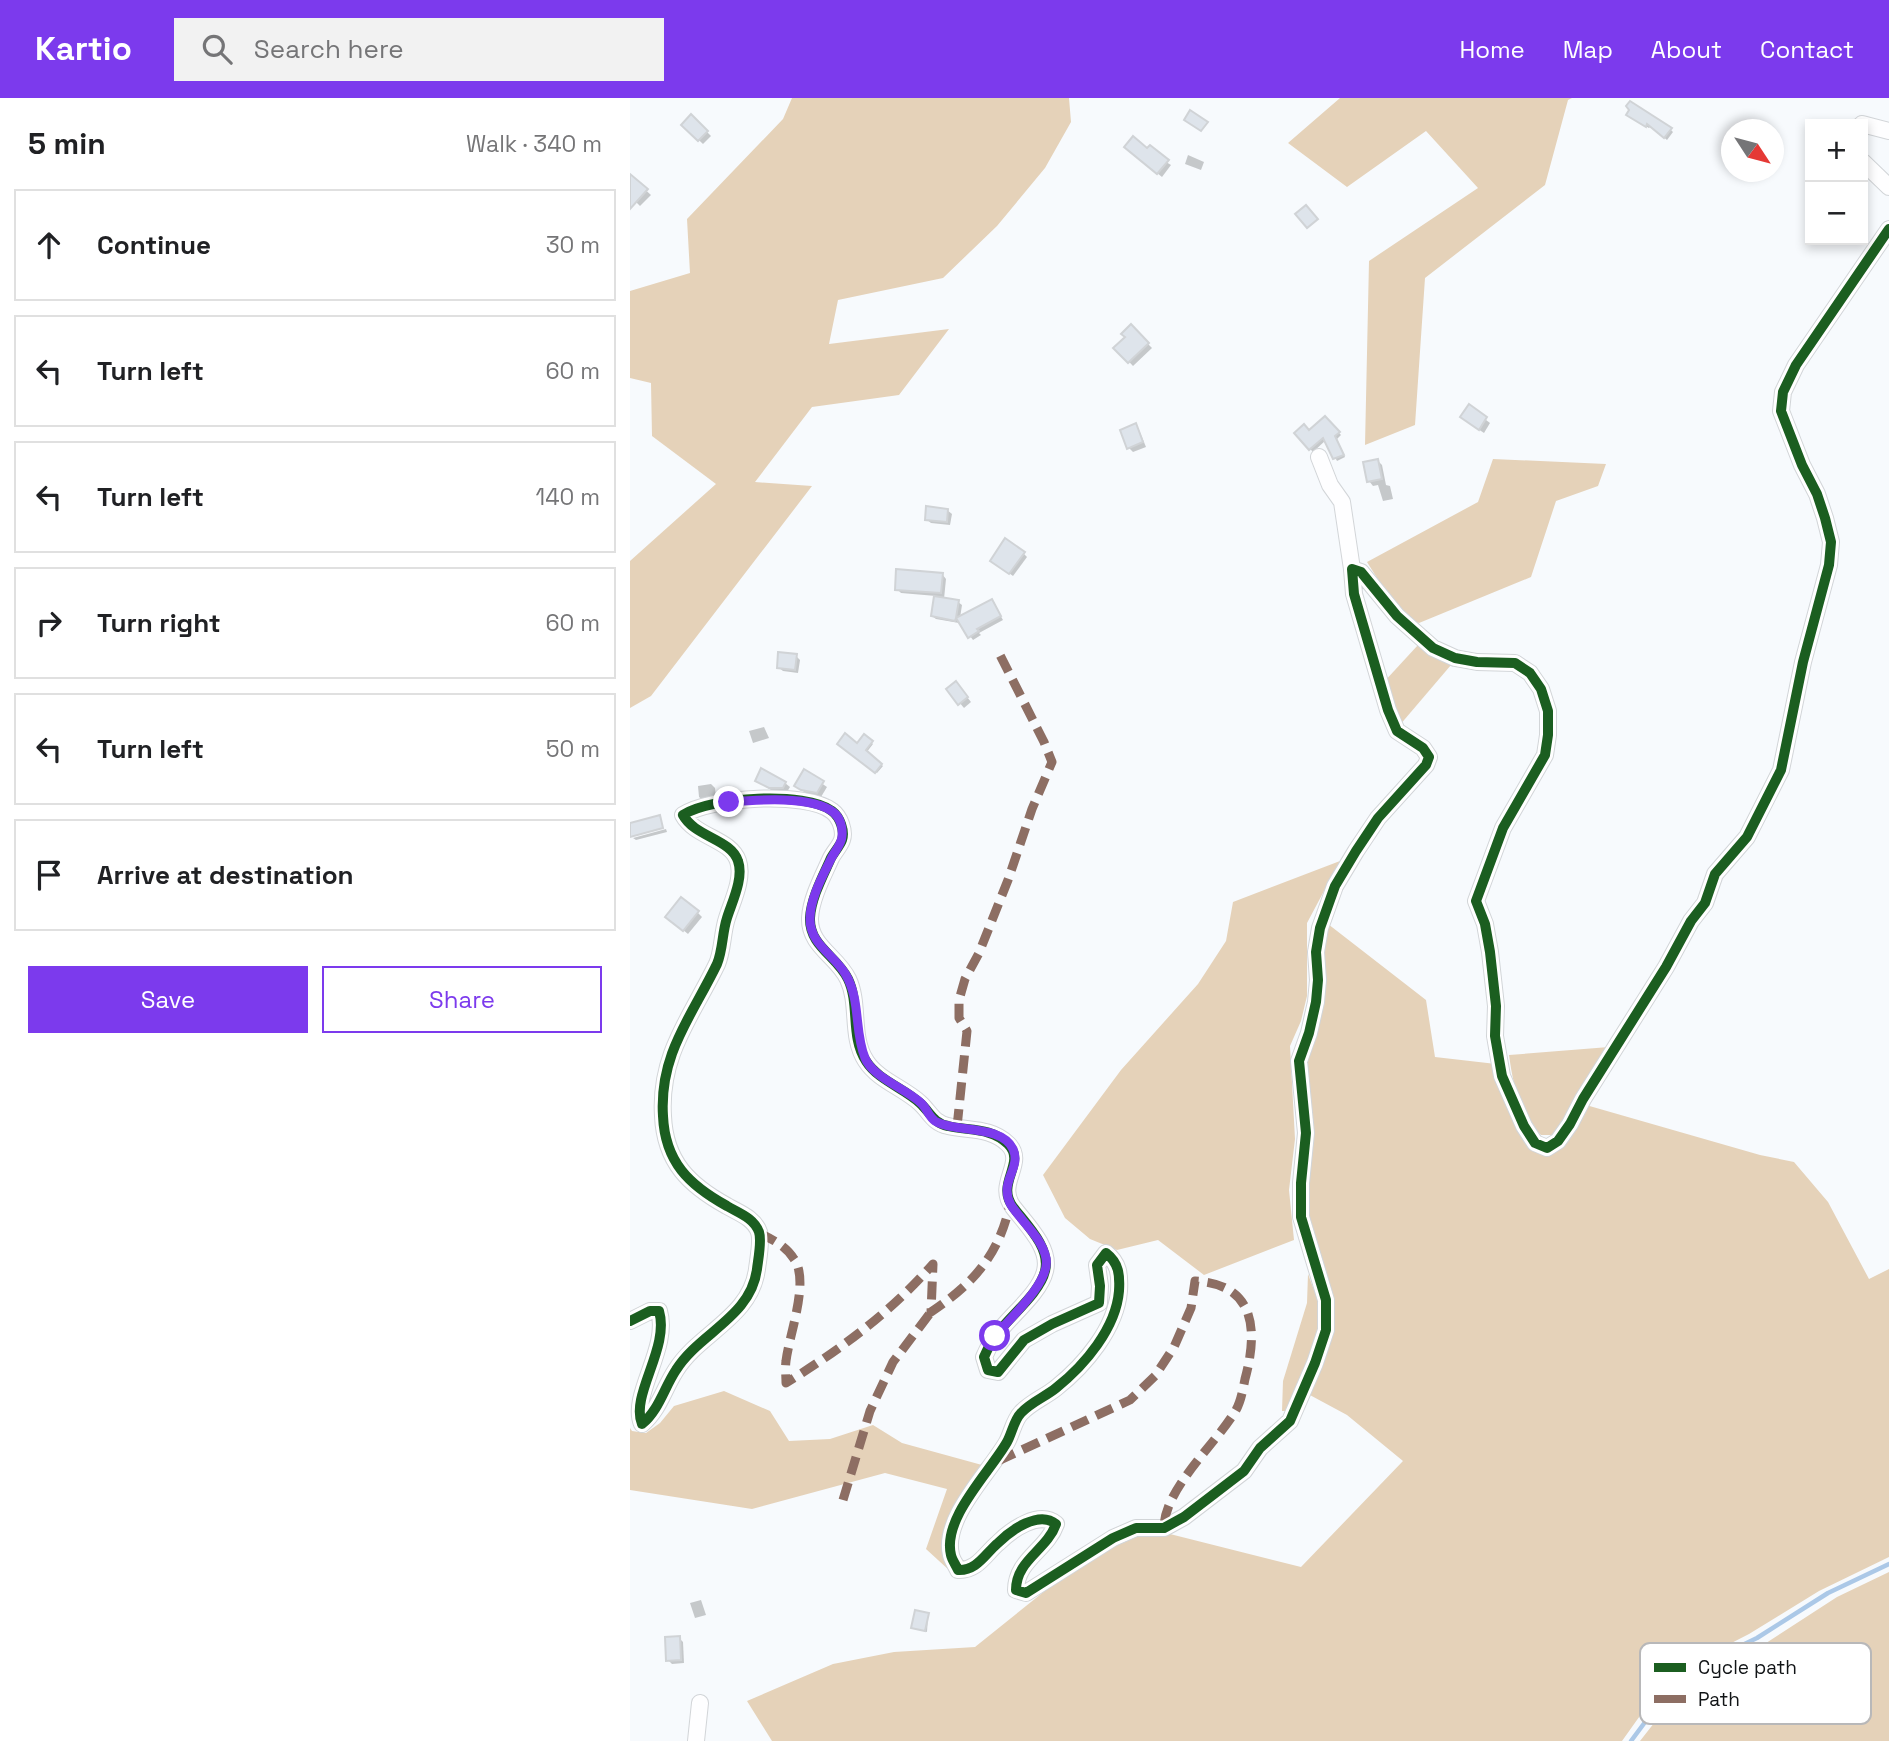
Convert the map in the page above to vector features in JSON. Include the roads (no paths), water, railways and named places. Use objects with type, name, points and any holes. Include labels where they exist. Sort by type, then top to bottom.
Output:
[{"type":"street","points":[[1868,126],[1889,131]]},
{"type":"street","points":[[1868,167],[1889,187]]},
{"type":"street","points":[[1352,569],[1361,572],[1397,616],[1433,648],[1455,658],[1515,663],[1530,673],[1541,689],[1548,711],[1545,755],[1503,828],[1476,901],[1485,924],[1493,976],[1496,1036],[1502,1076],[1524,1126],[1535,1143],[1546,1149],[1558,1142],[1570,1124],[1667,967],[1691,921],[1705,903],[1714,874],[1747,837],[1781,770],[1803,662],[1829,565],[1830,542],[1817,494],[1802,465],[1781,411],[1783,392],[1796,365],[1889,229]]},
{"type":"street","points":[[630,1321],[650,1311],[659,1311],[663,1323],[639,1403],[638,1416],[642,1423],[651,1417],[676,1369],[740,1308],[756,1279],[759,1233],[748,1217],[717,1200],[678,1169],[666,1143],[662,1115],[665,1081],[673,1046],[717,963],[739,874],[738,860],[730,849],[688,824],[683,814],[712,803],[782,798],[820,806],[833,812],[841,823],[842,838],[814,900],[810,918],[812,933],[848,978],[855,997],[857,1032],[866,1061],[921,1104],[933,1120],[948,1126],[971,1128],[991,1134],[1005,1141],[1013,1149],[1014,1162],[1005,1189],[1010,1204],[1038,1242],[1046,1258],[1045,1273],[1037,1287],[995,1336],[984,1357],[988,1370],[998,1372],[1024,1340],[1099,1303],[1097,1265],[1106,1253],[1116,1261],[1119,1279],[1117,1309],[1109,1327],[1073,1374],[1019,1414],[1007,1442],[974,1488],[956,1522],[950,1541],[951,1556],[958,1570],[967,1570],[982,1560],[999,1542],[1034,1519],[1050,1519],[1056,1524],[1052,1536],[1016,1576],[1016,1590],[1026,1592],[1113,1538],[1136,1528],[1164,1528],[1184,1517],[1244,1471],[1260,1448],[1290,1421],[1315,1363],[1325,1330],[1326,1300],[1301,1217],[1306,1133],[1299,1061],[1316,1002],[1316,952],[1320,928],[1335,886],[1356,851],[1378,818],[1426,765],[1429,757],[1423,748],[1397,731],[1392,720],[1354,594],[1342,502],[1319,457]]},
{"type":"street","points":[[696,1741],[700,1703]]},
{"type":"waterway","points":[[1747,1643],[1828,1593],[1889,1564]]},
{"type":"waterway","points":[[1631,1741],[1644,1724]]}]
